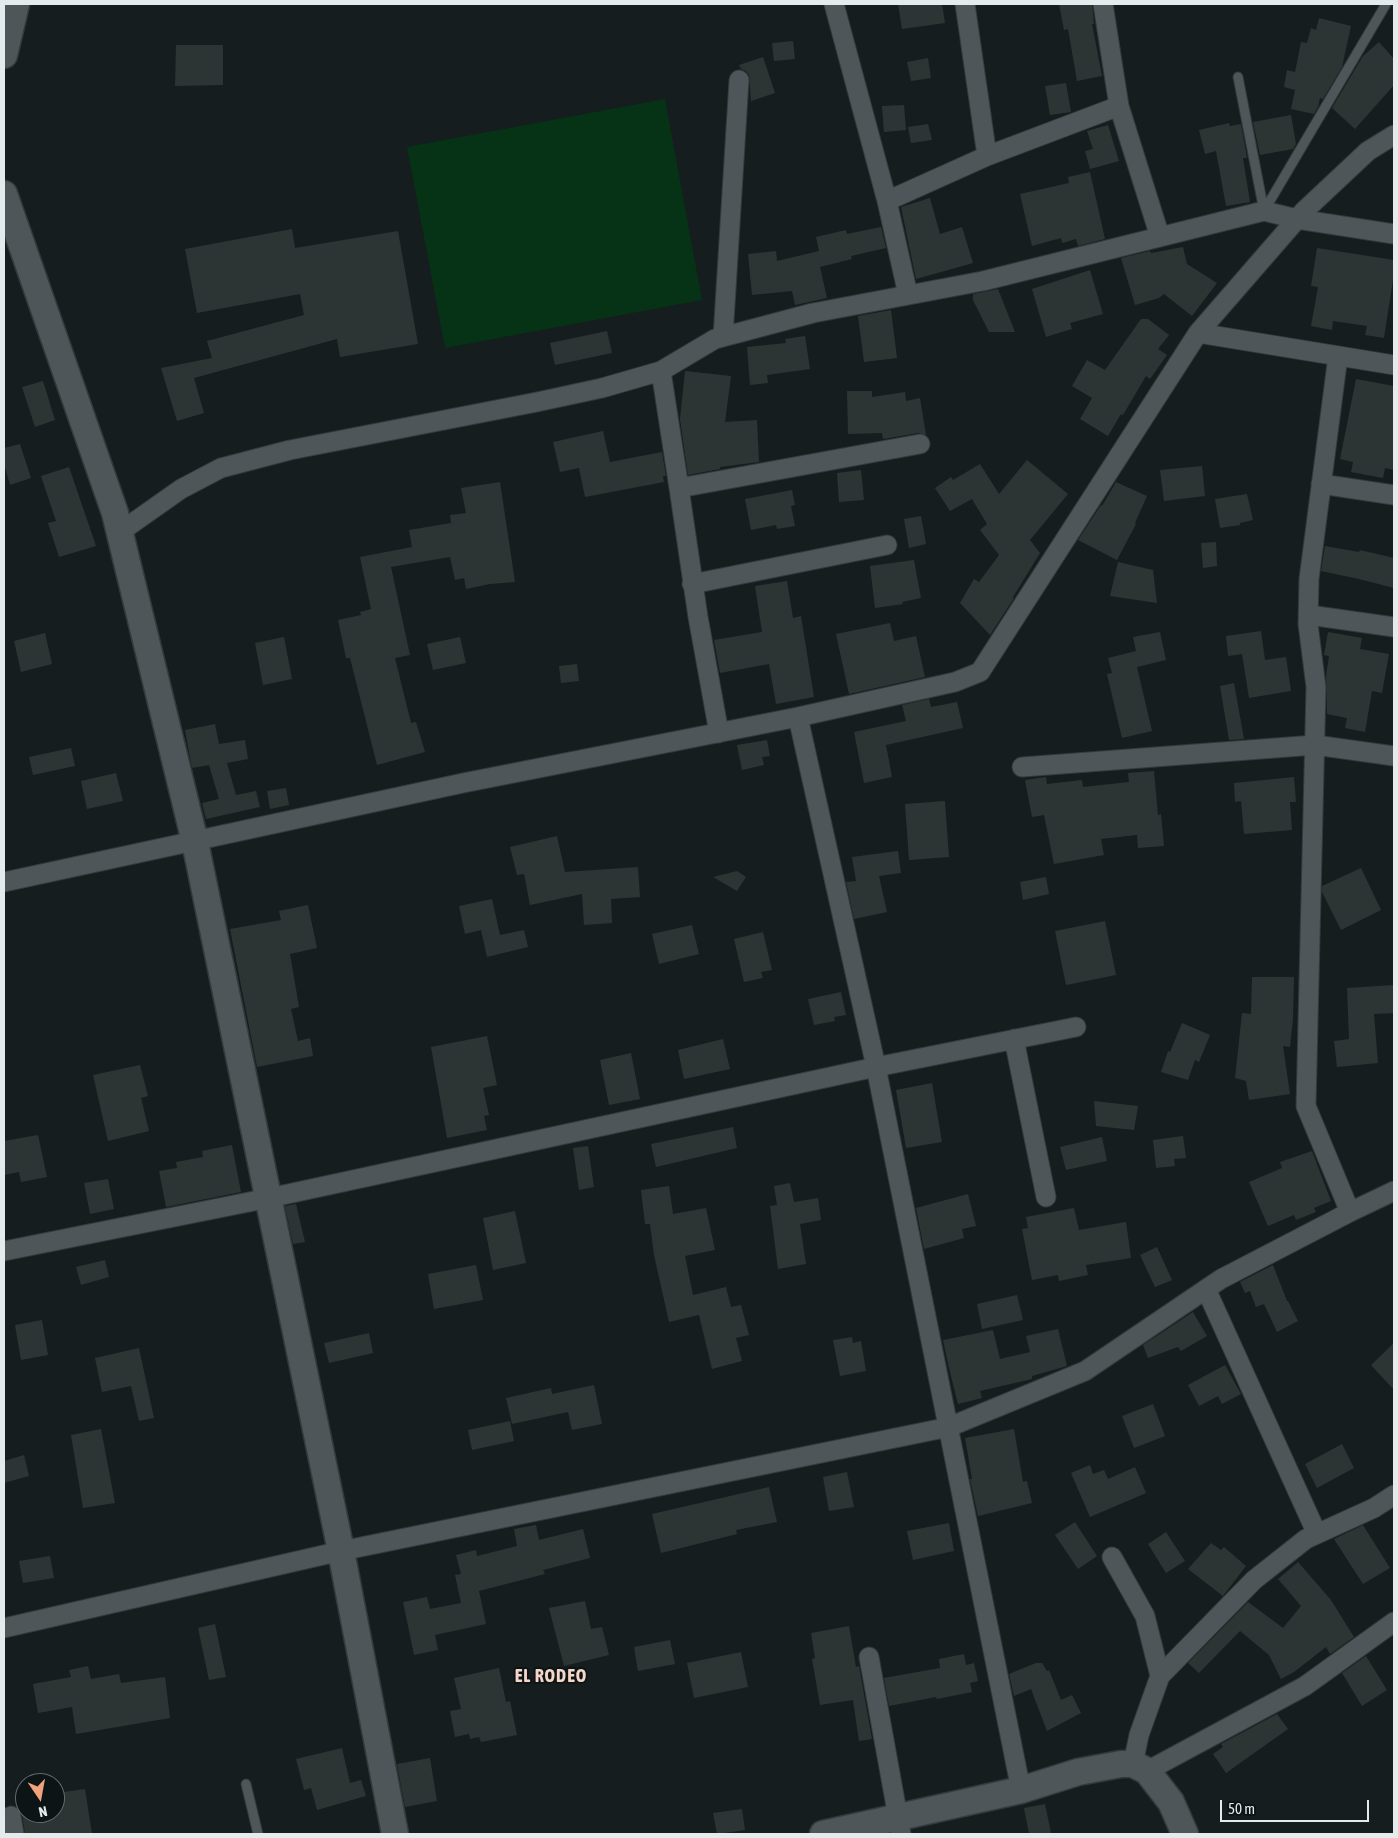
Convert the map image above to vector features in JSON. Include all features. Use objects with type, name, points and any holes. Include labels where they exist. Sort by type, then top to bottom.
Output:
[{"type":"street","points":[[4,55],[16,4]]},
{"type":"street","points":[[834,4],[887,201],[908,295]]},
{"type":"street","points":[[965,4],[987,156]]},
{"type":"street","points":[[1103,4],[1119,106],[1160,237]]},
{"type":"street","points":[[723,337],[739,80]]},
{"type":"street","points":[[887,201],[987,156],[1119,106]]},
{"type":"street","points":[[4,882],[462,783],[798,717],[954,682],[980,672],[1198,334],[1297,219],[1368,151],[1394,135]]},
{"type":"street","points":[[4,194],[115,513],[195,842],[341,1551],[395,1834]]},
{"type":"street","points":[[120,532],[181,489],[222,468],[290,450],[602,388],[661,371],[715,339],[813,313],[983,281],[1264,211],[1297,219],[1394,234]]},
{"type":"street","points":[[1198,334],[1394,365]]},
{"type":"street","points":[[1338,356],[1309,579],[1309,615],[1316,688],[1306,1106],[1350,1212]]},
{"type":"street","points":[[661,371],[692,584],[719,733]]},
{"type":"street","points":[[678,488],[920,444]]},
{"type":"street","points":[[1321,484],[1394,495]]},
{"type":"street","points":[[692,584],[887,545]]},
{"type":"street","points":[[1309,615],[1394,627]]},
{"type":"street","points":[[798,717],[876,1067],[1021,1790]]},
{"type":"street","points":[[1022,767],[1315,745],[1394,756]]},
{"type":"street","points":[[4,1251],[269,1198],[876,1067],[1076,1027]]},
{"type":"street","points":[[1014,1039],[1046,1197]]},
{"type":"street","points":[[4,1628],[341,1551],[949,1427],[1085,1371],[1221,1280],[1394,1191]]},
{"type":"street","points":[[1206,1289],[1317,1534]]},
{"type":"street","points":[[1140,1768],[1139,1735],[1160,1676],[1254,1580],[1306,1539],[1374,1508],[1394,1495]]},
{"type":"street","points":[[1112,1557],[1145,1616],[1160,1676]]},
{"type":"street","points":[[1140,1768],[1305,1686],[1394,1622]]},
{"type":"street","points":[[869,1657],[899,1826]]},
{"type":"street","points":[[823,1834],[899,1826],[1078,1772],[1121,1764],[1140,1768],[1171,1802],[1186,1834]]},
{"type":"street","points":[[10,1816],[14,1834]]},
{"type":"lane","points":[[1264,211],[1386,4]]},
{"type":"lane","points":[[1238,77],[1264,211]]},
{"type":"lane","points":[[246,1784],[258,1834]]},
{"type":"green space","points":[[665,99],[702,300],[445,348],[407,147]]},
{"type":"building","points":[[898,4],[942,4],[945,23],[902,29]]},
{"type":"building","points":[[1059,4],[1092,4],[1094,24],[1092,24],[1102,76],[1077,81],[1068,29],[1064,30]]},
{"type":"building","points":[[1319,18],[1351,26],[1342,67],[1323,99],[1320,98],[1314,114],[1291,109],[1295,90],[1284,87],[1287,70],[1295,72],[1301,42],[1307,43],[1311,28],[1316,30]]},
{"type":"building","points":[[793,41],[795,59],[774,61],[772,43]]},
{"type":"building","points":[[1379,42],[1394,59],[1394,85],[1355,129],[1332,108],[1363,56]]},
{"type":"building","points":[[176,45],[223,45],[223,85],[175,86]]},
{"type":"building","points":[[763,57],[775,93],[751,101],[749,75],[739,65]]},
{"type":"building","points":[[928,58],[931,78],[911,81],[907,62]]},
{"type":"building","points":[[1066,83],[1071,112],[1050,115],[1045,86]]},
{"type":"building","points":[[904,105],[906,130],[884,132],[882,106]]},
{"type":"building","points":[[1291,115],[1296,144],[1293,149],[1260,155],[1253,122]]},
{"type":"building","points":[[1229,123],[1230,126],[1241,124],[1247,158],[1243,158],[1250,202],[1226,206],[1216,151],[1205,154],[1199,130]]},
{"type":"building","points":[[928,124],[932,140],[911,143],[908,127]]},
{"type":"building","points":[[1108,125],[1119,161],[1090,169],[1085,151],[1093,149],[1087,131]]},
{"type":"building","points":[[1090,172],[1105,239],[1078,246],[1076,239],[1062,243],[1061,238],[1032,246],[1020,194],[1069,183],[1068,177]]},
{"type":"building","points":[[930,198],[940,234],[962,227],[973,263],[916,279],[901,207]]},
{"type":"building","points":[[881,227],[886,248],[851,256],[852,259],[820,267],[827,298],[795,305],[792,291],[752,295],[748,254],[776,251],[777,261],[819,251],[816,237],[846,230],[847,234]]},
{"type":"building","points":[[292,229],[295,248],[398,231],[418,344],[340,357],[337,339],[194,378],[204,413],[177,421],[161,368],[212,358],[207,341],[304,315],[300,294],[197,313],[185,249]]},
{"type":"building","points":[[1183,247],[1187,264],[1217,283],[1192,316],[1164,294],[1159,298],[1135,305],[1121,258],[1150,251],[1151,253]]},
{"type":"building","points":[[1317,248],[1394,260],[1394,273],[1384,338],[1365,335],[1367,326],[1333,321],[1332,330],[1311,326],[1318,287],[1311,286]]},
{"type":"building","points":[[1090,270],[1103,314],[1070,323],[1072,329],[1046,337],[1032,289]]},
{"type":"building","points":[[998,289],[1015,332],[989,332],[973,300],[973,294]]},
{"type":"building","points":[[891,310],[897,358],[864,362],[858,316]]},
{"type":"building","points":[[1141,319],[1148,319],[1169,335],[1158,349],[1167,355],[1150,379],[1146,376],[1108,436],[1080,419],[1092,398],[1072,386],[1087,360],[1105,370]]},
{"type":"building","points":[[607,331],[612,353],[555,365],[550,343]]},
{"type":"building","points":[[805,336],[810,369],[767,375],[768,383],[750,385],[747,347],[786,343],[785,339]]},
{"type":"building","points":[[685,371],[731,376],[725,422],[757,420],[759,462],[720,467],[720,469],[688,475],[680,419]]},
{"type":"building","points":[[1356,379],[1394,386],[1394,470],[1385,468],[1383,478],[1351,472],[1353,462],[1340,459]]},
{"type":"building","points":[[43,381],[55,420],[35,427],[22,387]]},
{"type":"building","points":[[847,391],[872,391],[872,397],[905,392],[906,401],[920,398],[926,435],[918,433],[883,439],[882,433],[848,434]]},
{"type":"building","points":[[603,431],[610,462],[662,452],[666,476],[663,476],[664,482],[585,497],[579,468],[560,472],[553,442]]},
{"type":"building","points":[[20,444],[31,478],[10,485],[4,464],[4,448]]},
{"type":"building","points":[[1027,460],[1068,494],[1030,540],[1040,553],[990,635],[960,603],[974,579],[979,582],[999,555],[980,530],[987,524],[972,499],[950,511],[935,488],[951,477],[953,480],[980,464],[999,494]]},
{"type":"building","points":[[1202,466],[1205,496],[1164,501],[1160,470]]},
{"type":"building","points":[[69,467],[96,546],[59,557],[48,523],[56,521],[41,476]]},
{"type":"building","points":[[861,470],[864,500],[839,502],[837,473]]},
{"type":"building","points":[[500,482],[515,582],[490,584],[466,589],[464,578],[455,580],[450,557],[391,567],[410,655],[395,658],[411,723],[416,722],[425,752],[377,765],[350,658],[346,658],[338,620],[361,615],[360,612],[371,609],[360,557],[412,547],[409,530],[451,523],[450,515],[466,513],[461,488]]},
{"type":"building","points":[[1116,482],[1147,496],[1136,524],[1117,560],[1078,540]]},
{"type":"building","points":[[792,490],[795,505],[791,506],[795,526],[777,529],[776,525],[751,530],[745,499]]},
{"type":"building","points":[[1247,494],[1253,520],[1240,523],[1240,525],[1220,528],[1215,499]]},
{"type":"building","points":[[921,516],[926,544],[909,548],[904,519]]},
{"type":"building","points":[[1216,542],[1217,566],[1203,568],[1201,543]]},
{"type":"building","points":[[1325,546],[1359,552],[1360,550],[1394,558],[1394,588],[1321,571]]},
{"type":"building","points":[[914,560],[921,598],[902,602],[903,604],[875,608],[870,566]]},
{"type":"building","points":[[1118,562],[1153,570],[1157,603],[1110,596]]},
{"type":"building","points":[[787,581],[793,618],[801,616],[814,697],[776,704],[769,664],[720,673],[714,640],[762,632],[755,586]]},
{"type":"building","points":[[890,623],[894,641],[916,636],[925,677],[849,694],[836,634]]},
{"type":"building","points":[[1261,631],[1265,660],[1286,657],[1291,691],[1249,698],[1242,654],[1228,656],[1226,636]]},
{"type":"building","points":[[1160,632],[1166,660],[1137,667],[1152,731],[1122,738],[1107,674],[1112,673],[1108,658],[1136,651],[1133,637]]},
{"type":"building","points":[[1328,632],[1362,638],[1360,649],[1389,654],[1382,693],[1372,691],[1365,732],[1345,728],[1347,718],[1327,714],[1326,676],[1329,656],[1324,655]]},
{"type":"building","points":[[45,633],[52,664],[21,672],[14,641]]},
{"type":"building","points":[[284,637],[292,679],[263,685],[255,643]]},
{"type":"building","points":[[460,637],[466,663],[433,670],[427,644]]},
{"type":"building","points":[[577,664],[579,681],[561,683],[559,666]]},
{"type":"building","points":[[1234,683],[1244,739],[1229,740],[1220,686]]},
{"type":"building","points":[[929,699],[931,707],[957,702],[963,728],[886,745],[892,777],[864,783],[854,732],[906,721],[902,705]]},
{"type":"building","points":[[215,724],[219,744],[245,740],[248,759],[227,763],[236,795],[256,791],[260,807],[206,819],[202,803],[219,799],[209,765],[192,768],[185,730]]},
{"type":"building","points":[[767,740],[770,756],[762,757],[764,765],[742,770],[737,745]]},
{"type":"building","points":[[71,748],[75,766],[33,775],[29,757]]},
{"type":"building","points":[[1154,771],[1158,815],[1161,814],[1164,846],[1138,848],[1137,835],[1101,839],[1104,855],[1054,864],[1044,815],[1032,817],[1025,780],[1046,777],[1047,784],[1082,780],[1083,787],[1129,782],[1128,773]]},
{"type":"building","points":[[116,773],[123,801],[87,809],[81,781]]},
{"type":"building","points":[[1294,777],[1296,802],[1290,802],[1292,830],[1244,834],[1241,801],[1235,802],[1234,783]]},
{"type":"building","points":[[286,788],[289,805],[270,809],[267,791]]},
{"type":"building","points":[[945,801],[949,857],[909,860],[905,804]]},
{"type":"building","points":[[557,836],[565,872],[638,867],[640,897],[611,899],[612,923],[584,925],[582,894],[530,905],[524,874],[517,875],[510,847]]},
{"type":"building","points":[[898,851],[901,873],[879,876],[887,912],[854,919],[846,882],[856,881],[852,857]]},
{"type":"building","points":[[1361,868],[1381,910],[1341,930],[1322,892],[1322,886]]},
{"type":"building","points":[[737,871],[746,877],[737,891],[713,877]]},
{"type":"building","points":[[1046,877],[1049,894],[1023,900],[1020,882]]},
{"type":"building","points":[[492,899],[500,935],[524,930],[528,947],[487,957],[481,930],[465,934],[459,906]]},
{"type":"building","points":[[308,905],[317,948],[290,954],[299,1007],[291,1009],[298,1041],[310,1038],[313,1056],[257,1067],[230,929],[281,920],[279,911]]},
{"type":"building","points":[[1105,921],[1116,975],[1066,985],[1055,931]]},
{"type":"building","points":[[692,925],[699,954],[659,964],[652,934]]},
{"type":"building","points":[[763,932],[772,970],[761,972],[763,978],[744,982],[734,939]]},
{"type":"building","points":[[1252,977],[1294,977],[1293,1019],[1290,1047],[1283,1046],[1290,1094],[1249,1100],[1246,1081],[1235,1078],[1242,1013],[1251,1014]]},
{"type":"building","points":[[1394,985],[1394,1013],[1374,1014],[1378,1063],[1337,1067],[1334,1041],[1349,1039],[1347,988]]},
{"type":"building","points":[[841,992],[846,1015],[834,1017],[835,1021],[814,1025],[808,999]]},
{"type":"building","points":[[1182,1023],[1210,1035],[1199,1062],[1195,1060],[1188,1080],[1161,1072],[1168,1051],[1170,1052]]},
{"type":"building","points":[[487,1036],[497,1085],[483,1088],[489,1115],[484,1116],[487,1130],[447,1138],[431,1047]]},
{"type":"building","points":[[723,1039],[730,1069],[684,1079],[678,1050]]},
{"type":"building","points":[[631,1053],[640,1099],[609,1105],[600,1060]]},
{"type":"building","points":[[140,1065],[148,1096],[141,1098],[149,1131],[108,1141],[93,1075]]},
{"type":"building","points":[[932,1083],[942,1142],[906,1148],[896,1090]]},
{"type":"building","points":[[1094,1101],[1138,1106],[1134,1130],[1096,1126]]},
{"type":"building","points":[[733,1127],[737,1148],[656,1167],[651,1144]]},
{"type":"building","points":[[38,1135],[47,1177],[21,1182],[19,1172],[4,1175],[4,1141]]},
{"type":"building","points":[[1183,1136],[1186,1158],[1174,1159],[1175,1166],[1156,1168],[1153,1140]]},
{"type":"building","points":[[1102,1137],[1107,1161],[1066,1170],[1060,1147]]},
{"type":"building","points":[[232,1145],[241,1192],[166,1207],[159,1171],[177,1168],[176,1162],[203,1157],[202,1151]]},
{"type":"building","points":[[588,1146],[594,1187],[579,1190],[573,1148]]},
{"type":"building","points":[[1312,1151],[1331,1201],[1314,1208],[1316,1212],[1296,1220],[1294,1215],[1268,1226],[1249,1182],[1282,1168],[1280,1162]]},
{"type":"building","points":[[108,1179],[114,1209],[90,1214],[84,1183]]},
{"type":"building","points":[[790,1183],[794,1202],[818,1198],[821,1220],[800,1224],[806,1264],[778,1269],[770,1206],[777,1205],[774,1186]]},
{"type":"building","points":[[669,1186],[673,1214],[706,1208],[715,1250],[685,1256],[693,1295],[726,1287],[731,1307],[741,1305],[749,1335],[736,1338],[742,1361],[712,1369],[699,1315],[669,1322],[654,1255],[650,1224],[645,1224],[641,1190]]},
{"type":"building","points":[[968,1194],[976,1226],[962,1229],[964,1238],[924,1249],[916,1208]]},
{"type":"building","points":[[296,1204],[305,1242],[293,1244],[285,1206]]},
{"type":"building","points":[[1074,1208],[1079,1230],[1126,1222],[1131,1258],[1086,1265],[1088,1275],[1059,1281],[1058,1275],[1032,1280],[1022,1229],[1028,1228],[1026,1217]]},
{"type":"building","points":[[515,1211],[526,1263],[493,1270],[483,1218]]},
{"type":"building","points":[[1157,1247],[1172,1280],[1155,1287],[1140,1255]]},
{"type":"building","points":[[105,1260],[109,1277],[81,1285],[76,1267]]},
{"type":"building","points":[[476,1265],[483,1300],[434,1309],[428,1274]]},
{"type":"building","points":[[1273,1265],[1287,1301],[1298,1321],[1277,1332],[1264,1304],[1256,1307],[1250,1291],[1245,1293],[1240,1282]]},
{"type":"building","points":[[1017,1295],[1023,1320],[982,1329],[977,1304]]},
{"type":"building","points":[[1193,1312],[1207,1336],[1181,1351],[1178,1347],[1148,1358],[1143,1345]]},
{"type":"building","points":[[42,1320],[48,1355],[21,1360],[15,1325]]},
{"type":"building","points":[[1058,1329],[1067,1366],[1032,1376],[1032,1379],[980,1391],[982,1398],[958,1404],[943,1340],[993,1330],[1000,1359],[1030,1352],[1026,1336]]},
{"type":"building","points":[[369,1333],[373,1353],[329,1363],[324,1343]]},
{"type":"building","points":[[852,1337],[853,1343],[861,1341],[866,1371],[840,1376],[833,1340]]},
{"type":"building","points":[[1394,1343],[1394,1390],[1371,1365]]},
{"type":"building","points":[[139,1348],[154,1418],[139,1421],[131,1386],[102,1392],[95,1358]]},
{"type":"building","points":[[1225,1365],[1241,1394],[1222,1404],[1218,1396],[1199,1406],[1188,1385]]},
{"type":"building","points":[[594,1385],[602,1424],[572,1430],[568,1412],[512,1424],[506,1398],[551,1388],[552,1394]]},
{"type":"building","points":[[1153,1404],[1165,1436],[1134,1448],[1122,1416]]},
{"type":"building","points":[[510,1421],[514,1441],[472,1450],[468,1430]]},
{"type":"building","points":[[101,1429],[115,1503],[83,1508],[71,1435]]},
{"type":"building","points":[[1014,1429],[1023,1482],[1027,1481],[1032,1503],[978,1516],[970,1479],[972,1479],[965,1438]]},
{"type":"building","points":[[1342,1444],[1354,1468],[1317,1488],[1305,1464]]},
{"type":"building","points":[[24,1455],[29,1476],[4,1483],[4,1461]]},
{"type":"building","points":[[1090,1465],[1093,1474],[1104,1470],[1108,1479],[1135,1467],[1146,1493],[1090,1517],[1071,1473]]},
{"type":"building","points":[[847,1472],[854,1507],[829,1511],[823,1477]]},
{"type":"building","points":[[769,1487],[777,1522],[736,1530],[737,1534],[661,1553],[652,1514]]},
{"type":"building","points":[[1075,1522],[1097,1556],[1078,1569],[1055,1535]]},
{"type":"building","points":[[949,1523],[954,1551],[913,1560],[907,1531]]},
{"type":"building","points":[[536,1525],[539,1540],[583,1529],[590,1558],[543,1570],[545,1574],[479,1591],[486,1624],[435,1635],[438,1650],[414,1655],[403,1602],[427,1597],[430,1609],[461,1603],[455,1575],[461,1574],[456,1555],[476,1550],[477,1556],[517,1546],[514,1529]]},
{"type":"building","points":[[1363,1525],[1390,1568],[1363,1584],[1334,1539]]},
{"type":"building","points":[[1166,1532],[1185,1561],[1166,1573],[1148,1544]]},
{"type":"building","points":[[1211,1543],[1221,1550],[1224,1547],[1246,1566],[1223,1596],[1188,1569]]},
{"type":"building","points":[[50,1556],[54,1578],[23,1583],[19,1561]]},
{"type":"building","points":[[1298,1562],[1331,1600],[1354,1637],[1330,1654],[1326,1647],[1294,1672],[1281,1679],[1269,1655],[1240,1631],[1199,1673],[1188,1663],[1248,1602],[1283,1628],[1301,1606],[1278,1579]]},
{"type":"building","points":[[585,1601],[591,1629],[602,1627],[609,1655],[564,1666],[549,1608]]},
{"type":"building","points":[[215,1624],[226,1677],[209,1680],[198,1628]]},
{"type":"building","points":[[849,1626],[856,1667],[859,1666],[872,1739],[859,1741],[853,1700],[820,1705],[812,1659],[815,1658],[811,1633]]},
{"type":"building","points":[[670,1640],[675,1664],[638,1671],[634,1647]]},
{"type":"building","points":[[741,1652],[748,1687],[694,1698],[687,1663]]},
{"type":"building","points":[[964,1654],[966,1665],[974,1663],[978,1681],[970,1683],[972,1692],[889,1706],[884,1678],[940,1668],[939,1659]]},
{"type":"building","points":[[1366,1656],[1387,1690],[1362,1706],[1342,1673]]},
{"type":"building","points":[[1036,1663],[1042,1663],[1047,1671],[1049,1670],[1061,1700],[1072,1695],[1081,1713],[1047,1731],[1031,1689],[1014,1696],[1009,1674]]},
{"type":"building","points":[[88,1666],[91,1679],[119,1674],[121,1683],[165,1677],[170,1718],[76,1734],[72,1707],[38,1713],[33,1684],[71,1677],[69,1670]]},
{"type":"building","points":[[499,1668],[506,1702],[510,1701],[517,1735],[481,1742],[479,1737],[470,1739],[469,1734],[455,1737],[450,1711],[461,1709],[454,1678]]},
{"type":"building","points":[[1277,1714],[1288,1729],[1226,1773],[1213,1754],[1223,1747],[1221,1744]]},
{"type":"building","points":[[342,1748],[350,1783],[361,1780],[366,1796],[317,1810],[311,1788],[304,1790],[296,1759]]},
{"type":"building","points":[[430,1758],[437,1801],[405,1807],[397,1764]]},
{"type":"building","points":[[85,1789],[92,1834],[25,1834],[23,1823],[65,1823],[65,1792]]},
{"type":"building","points":[[1045,1804],[1051,1833],[1029,1834],[1024,1808]]},
{"type":"building","points":[[742,1809],[745,1830],[717,1834],[713,1813]]},
{"type":"district","name":"EL RODEO","points":[[551,1676]]}]
